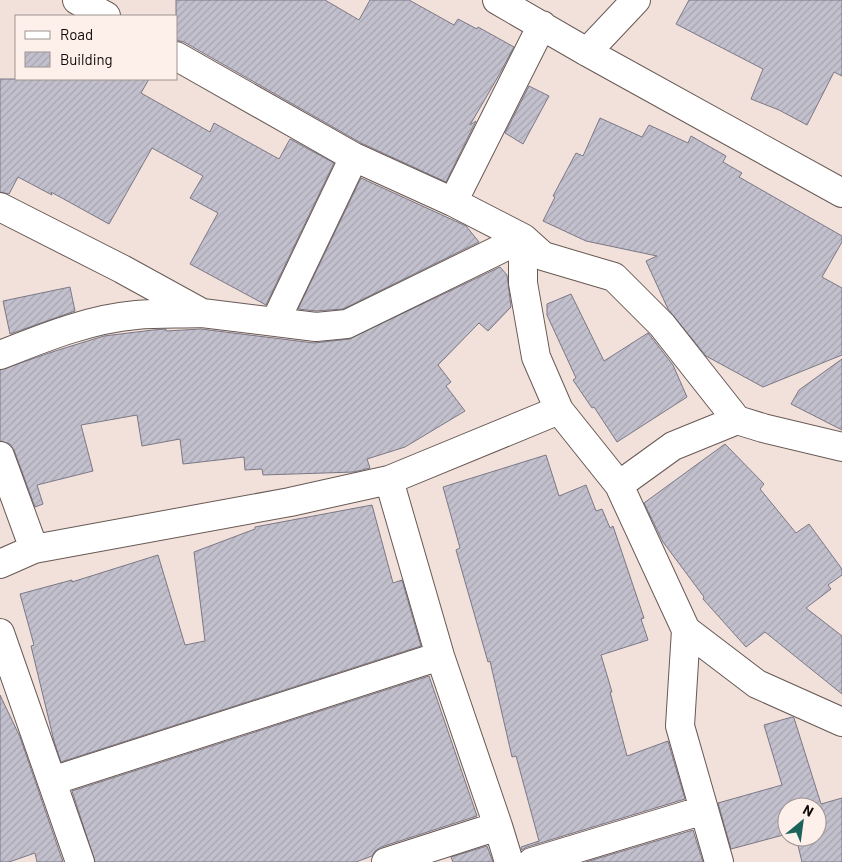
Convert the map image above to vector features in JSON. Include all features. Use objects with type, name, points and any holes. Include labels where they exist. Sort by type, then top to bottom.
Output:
[{"type":"street","points":[[77,0],[104,15]]},
{"type":"street","points":[[497,0],[842,193]]},
{"type":"street","points":[[587,52],[636,0]]},
{"type":"street","points":[[453,202],[542,25]]},
{"type":"street","points":[[178,57],[354,157],[453,202],[523,238],[543,256],[614,277],[662,325],[737,420],[842,447]]},
{"type":"street","points":[[275,322],[354,157]]},
{"type":"street","points":[[0,207],[114,265],[202,313]]},
{"type":"street","points":[[0,355],[45,337],[90,324],[136,315],[202,313],[316,327],[347,324],[523,238]]},
{"type":"street","points":[[523,238],[523,283],[536,357],[559,410],[619,485],[686,630],[757,684],[842,722]]},
{"type":"street","points":[[0,564],[34,549],[290,502],[389,480],[559,410]]},
{"type":"street","points":[[619,485],[673,446],[737,420]]},
{"type":"street","points":[[0,456],[34,549]]},
{"type":"street","points":[[389,480],[440,656],[509,862]]},
{"type":"street","points":[[686,630],[680,726],[719,862]]},
{"type":"street","points":[[0,634],[80,862]]},
{"type":"street","points":[[52,781],[440,656]]},
{"type":"street","points":[[532,862],[704,810]]},
{"type":"street","points":[[386,862],[498,826]]},
{"type":"building","points":[[176,0],[325,0],[359,20],[370,0],[409,0],[454,25],[458,19],[477,29],[478,27],[514,47],[470,125],[476,121],[446,182],[361,143],[184,42],[178,40],[178,15],[176,15]]},
{"type":"building","points":[[689,0],[842,0],[842,76],[834,72],[807,125],[779,110],[751,99],[763,69],[676,24]]},
{"type":"building","points":[[0,79],[148,80],[141,93],[210,132],[214,123],[279,159],[290,139],[334,163],[266,305],[190,264],[218,213],[190,198],[203,176],[152,148],[109,224],[51,192],[52,195],[18,177],[9,194],[0,192]]},
{"type":"building","points":[[529,86],[549,96],[523,144],[505,133]]},
{"type":"building","points":[[600,118],[642,137],[649,125],[688,143],[691,136],[726,156],[723,162],[742,173],[739,177],[842,236],[842,242],[822,277],[842,288],[842,355],[763,387],[706,356],[668,309],[646,261],[657,256],[586,241],[543,221],[555,197],[553,196],[576,153],[583,156]]},
{"type":"building","points":[[361,178],[466,226],[479,242],[343,309],[316,311],[298,309]]},
{"type":"building","points":[[500,267],[507,275],[511,307],[488,331],[479,323],[438,365],[451,382],[446,386],[465,411],[405,447],[367,459],[370,468],[354,472],[263,475],[262,469],[245,470],[244,457],[183,464],[180,439],[142,446],[137,415],[81,425],[93,471],[37,485],[43,504],[35,507],[14,450],[10,444],[0,441],[0,370],[104,336],[153,330],[201,329],[314,343],[349,339]]},
{"type":"building","points":[[70,287],[75,311],[10,334],[3,301]]},
{"type":"building","points":[[571,294],[604,361],[648,333],[673,365],[687,397],[617,442],[573,380],[576,378],[547,315],[547,304]]},
{"type":"building","points":[[842,359],[842,430],[791,404],[799,390]]},
{"type":"building","points":[[725,444],[764,484],[760,489],[796,533],[809,524],[842,569],[842,575],[828,585],[831,589],[806,608],[842,636],[842,694],[765,632],[746,647],[703,599],[704,597],[663,542],[644,503]]},
{"type":"building","points":[[546,455],[559,496],[586,485],[596,511],[602,509],[610,528],[613,526],[644,618],[641,619],[648,640],[601,655],[627,756],[668,741],[685,799],[522,850],[521,847],[539,841],[516,756],[512,757],[490,661],[488,662],[456,550],[460,548],[443,487]]},
{"type":"building","points":[[372,505],[393,583],[402,580],[421,646],[61,762],[54,741],[31,646],[34,645],[20,594],[72,580],[72,582],[158,555],[185,645],[205,641],[194,552],[255,529],[255,527]]},
{"type":"building","points":[[429,676],[477,816],[381,847],[372,856],[356,862],[95,862],[72,791]]},
{"type":"building","points":[[0,695],[20,737],[63,862],[37,862],[35,853],[9,862],[0,862]]},
{"type":"building","points":[[794,718],[819,797],[777,797],[777,837],[731,849],[718,803],[782,785],[764,725]]},
{"type":"building","points":[[842,798],[842,862],[802,862],[798,847],[827,847],[827,802]]},
{"type":"building","points":[[693,830],[703,862],[586,862]]},
{"type":"building","points":[[487,846],[493,862],[453,862],[451,857]]}]
